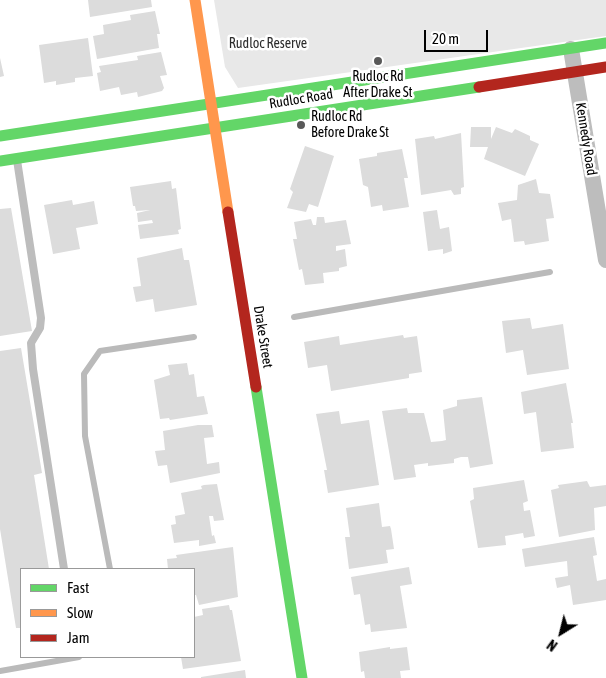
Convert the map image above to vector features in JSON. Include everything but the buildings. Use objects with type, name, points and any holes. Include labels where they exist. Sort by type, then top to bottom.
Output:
[{"type":"main road","name":"Drake Street","points":[[195,0],[302,678]]},
{"type":"main road","name":"Rudloc Road","points":[[0,136],[501,57],[606,43]]},
{"type":"main road","name":"Rudloc Road","points":[[0,161],[606,67]]},
{"type":"street","name":"Kennedy Road","points":[[571,49],[606,260]]},
{"type":"lane","points":[[16,158],[42,318],[40,328],[31,343],[33,369],[64,568]]},
{"type":"green space","name":"Rudloc Reserve","points":[[214,0],[606,0],[606,36],[238,88],[225,67]]},
{"type":"waterway","points":[[294,317],[550,272]]},
{"type":"waterway","points":[[110,568],[85,436],[84,374],[100,351],[194,337]]},
{"type":"waterway","points":[[0,671],[73,658]]},
{"type":"traffic: fast","points":[[0,136],[606,43]]},
{"type":"traffic: fast","points":[[0,161],[479,87]]},
{"type":"traffic: fast","points":[[256,387],[302,678]]},
{"type":"traffic: slow","points":[[195,0],[228,212]]},
{"type":"traffic: jam","points":[[479,87],[606,67]]},
{"type":"traffic: jam","points":[[228,212],[256,387]]},
{"type":"place","name":"Rudloc Rd After Drake St","points":[[378,61]]},
{"type":"place","name":"Rudloc Rd Before Drake St","points":[[301,125]]}]
